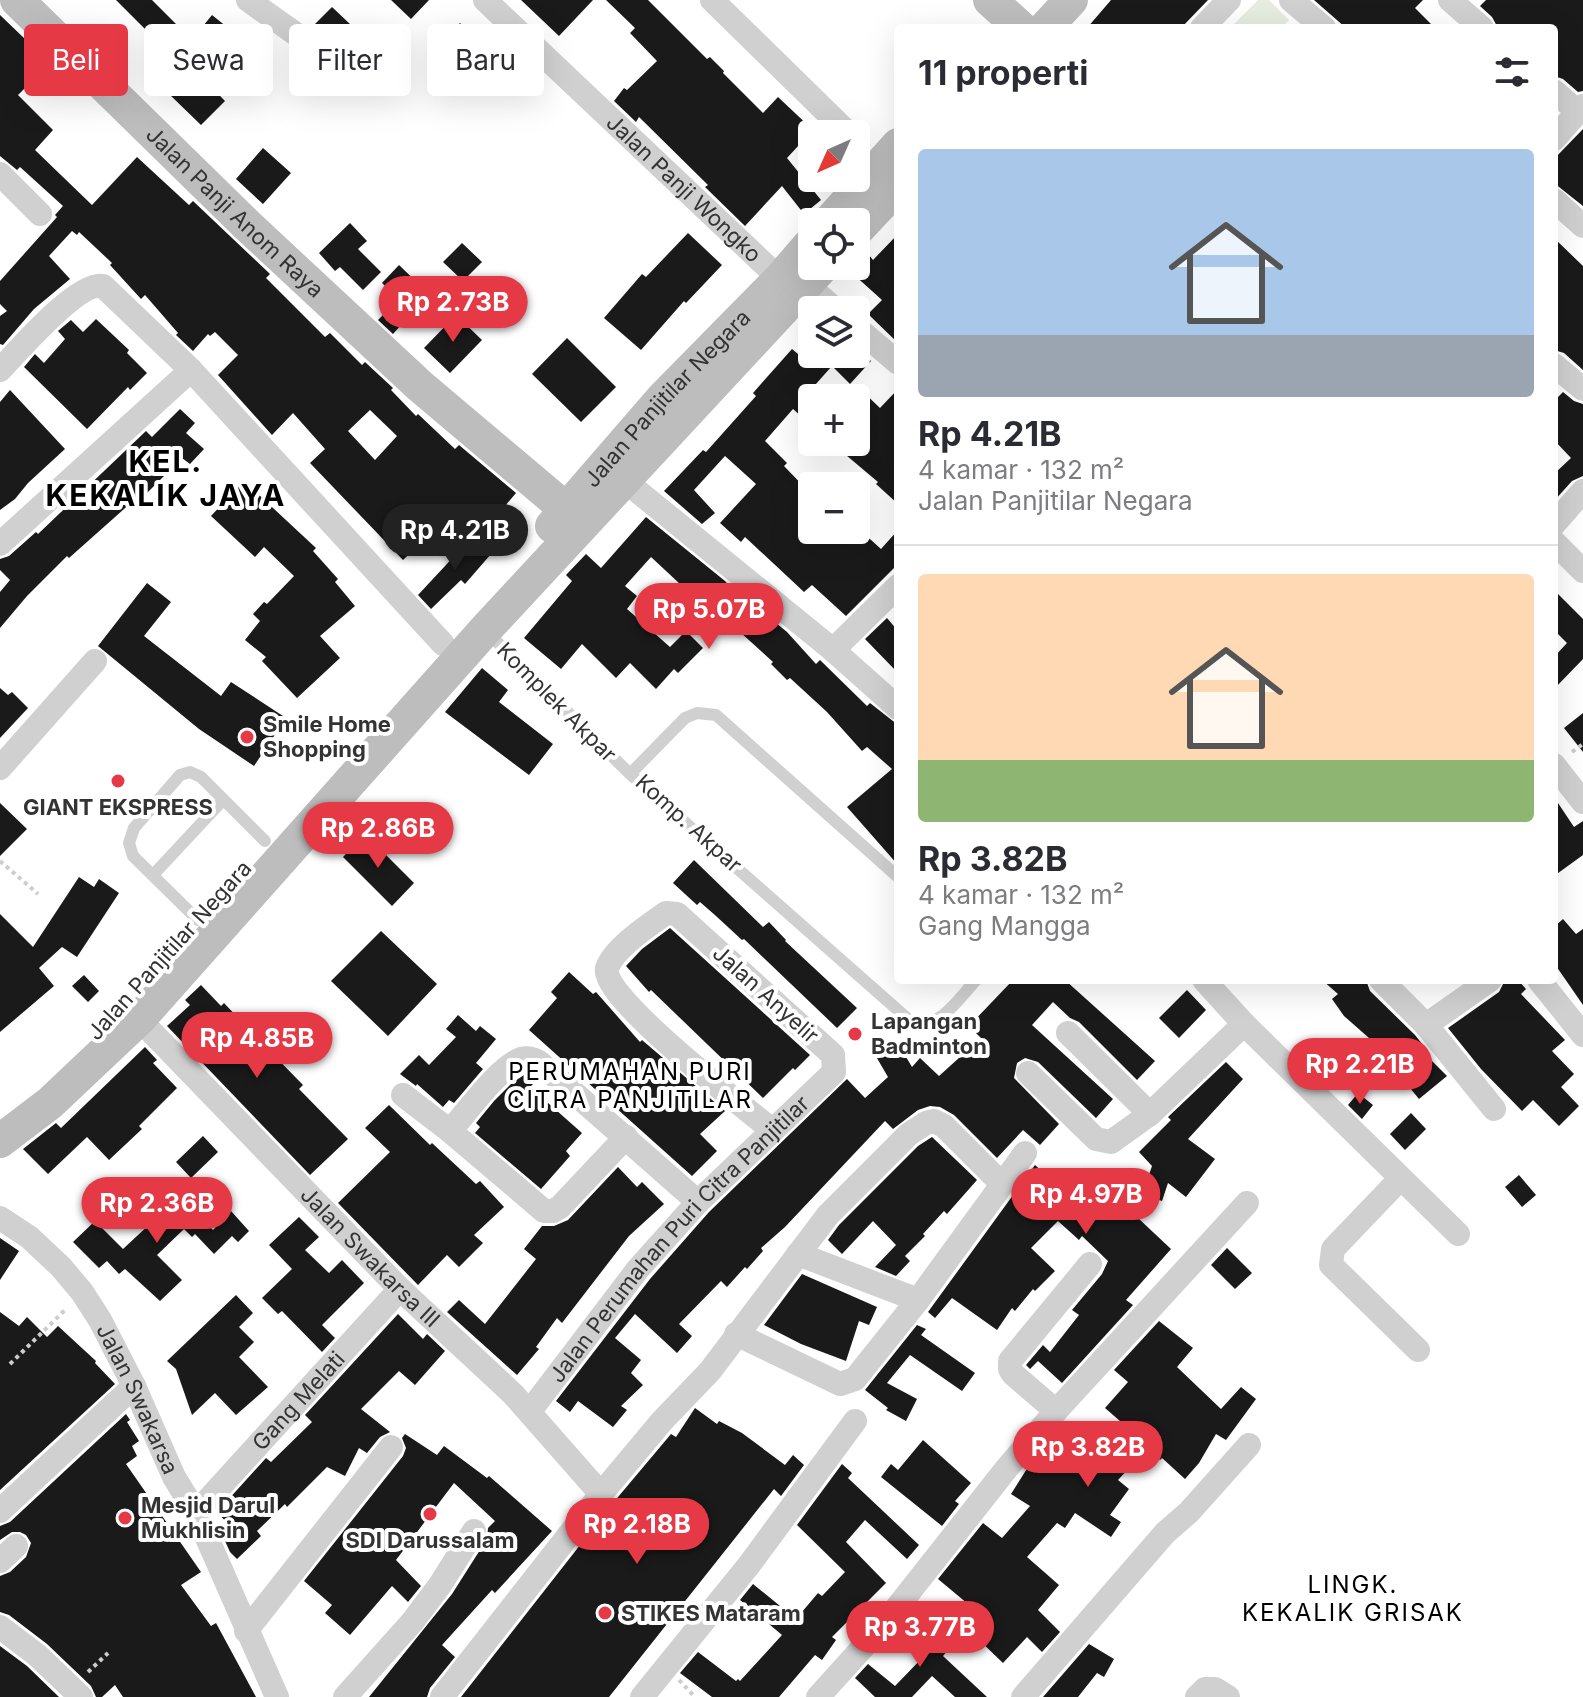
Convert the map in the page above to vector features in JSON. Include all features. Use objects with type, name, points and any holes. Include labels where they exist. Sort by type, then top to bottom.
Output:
[{"type":"main road","name":"Jalan Panji Anom Raya","points":[[17,0],[248,226],[420,386],[567,510]]},
{"type":"main road","points":[[1019,18],[1071,0]]},
{"type":"main road","points":[[841,208],[883,159]]},
{"type":"main road","points":[[865,208],[883,159]]},
{"type":"main road","name":"Jalan Panjitilar Negara","points":[[0,1114],[100,1032],[265,841],[352,762],[443,644],[567,510],[661,400],[798,280]]},
{"type":"main road","points":[[0,1141],[50,1103],[139,1019],[352,762],[485,630],[625,481],[800,280]]},
{"type":"street","points":[[248,0],[289,29]]},
{"type":"street","name":"Jalan Panji Wongko","points":[[485,0],[798,272]]},
{"type":"street","points":[[712,0],[835,120]]},
{"type":"street","points":[[1206,24],[1229,0]]},
{"type":"street","points":[[1291,0],[1319,24]]},
{"type":"street","points":[[1450,0],[1477,24]]},
{"type":"street","points":[[1558,94],[1580,109],[1558,134]]},
{"type":"street","points":[[0,174],[40,214]]},
{"type":"street","points":[[1558,204],[1583,226]]},
{"type":"street","name":"Jalan Panji Wongko","points":[[807,280],[822,296]]},
{"type":"street","points":[[0,370],[49,320],[82,292],[94,285],[103,286],[191,370],[443,644]]},
{"type":"street","points":[[870,339],[894,360]]},
{"type":"street","points":[[1558,368],[1583,389]]},
{"type":"street","points":[[2,543],[191,370]]},
{"type":"street","points":[[625,481],[833,650],[894,704]]},
{"type":"street","points":[[1558,519],[1583,491]]},
{"type":"street","points":[[1558,546],[1583,571]]},
{"type":"street","points":[[833,650],[894,590]]},
{"type":"street","points":[[0,768],[95,661]]},
{"type":"street","points":[[1558,770],[1583,802]]},
{"type":"street","name":"Jalan Anyelir","points":[[772,1130],[650,1027],[612,988],[607,979],[607,968],[620,951],[666,913],[677,914],[833,1055],[834,1072]]},
{"type":"street","points":[[1208,984],[1244,1024],[1458,1234]]},
{"type":"street","points":[[1385,984],[1426,1025],[1494,1109]]},
{"type":"street","points":[[1426,1025],[1484,984]]},
{"type":"street","points":[[1542,984],[1583,1035]]},
{"type":"street","name":"Jalan Swakarsa III","points":[[139,1019],[400,1289],[530,1411],[601,1494]]},
{"type":"street","points":[[1028,1073],[1096,1139],[1102,1142],[1116,1140],[1150,1114],[1244,1024]]},
{"type":"street","points":[[1068,1033],[1150,1114]]},
{"type":"street","points":[[450,1131],[498,1078],[519,1060],[530,1057],[698,1202]]},
{"type":"street","name":"Jalan Perumahan Puri Citra Panjitilar","points":[[530,1411],[638,1269],[698,1202],[834,1072]]},
{"type":"street","points":[[403,1095],[450,1131],[537,1208],[547,1212],[560,1207],[626,1137]]},
{"type":"street","points":[[442,1697],[601,1494],[662,1421],[710,1371],[828,1215],[878,1162],[909,1134],[934,1121],[944,1126],[1002,1184]]},
{"type":"street","points":[[736,1334],[840,1384],[847,1383],[867,1367],[1025,1153]]},
{"type":"street","points":[[1400,1179],[1333,1249],[1331,1265],[1418,1350]]},
{"type":"street","points":[[818,1697],[884,1624],[998,1479],[1056,1411],[1247,1203]]},
{"type":"street","name":"Jalan Swakarsa","points":[[0,1218],[45,1251],[82,1292],[134,1386],[174,1477],[196,1513],[277,1697]]},
{"type":"street","points":[[798,1254],[918,1300]]},
{"type":"street","points":[[1056,1411],[1013,1374],[1010,1361],[1090,1264]]},
{"type":"street","name":"Gang Melati","points":[[196,1513],[400,1289]]},
{"type":"street","points":[[0,1511],[134,1386]]},
{"type":"street","points":[[642,1697],[749,1565],[855,1421]]},
{"type":"street","points":[[1023,1697],[1165,1533],[1189,1512],[1249,1445]]},
{"type":"street","points":[[246,1631],[391,1447]]},
{"type":"street","points":[[345,1697],[413,1621],[474,1531]]},
{"type":"street","points":[[0,1627],[37,1655],[76,1692]]},
{"type":"street","points":[[1197,1697],[1205,1689],[1215,1689],[1228,1697]]},
{"type":"lane","name":"Komplek Akpar","points":[[485,630],[630,774]]},
{"type":"lane","name":"Komp. Akpar","points":[[894,873],[716,715],[697,713],[685,718],[630,774],[908,1019],[924,1023],[937,1020],[972,984]]},
{"type":"lane","points":[[198,920],[133,856],[129,843],[134,828],[180,775],[193,773],[265,841]]},
{"type":"lane","points":[[153,875],[223,800]]},
{"type":"path","points":[[0,861],[38,894]]},
{"type":"path","points":[[10,1364],[82,1292]]},
{"type":"path","points":[[76,1692],[108,1653]]},
{"type":"shaded area","points":[[1258,0],[1269,0],[1289,20],[1285,24],[1234,24]]},
{"type":"building","points":[[116,0],[152,0],[176,24],[144,24],[144,28]]},
{"type":"building","points":[[391,0],[429,0],[411,19]]},
{"type":"building","points":[[521,0],[593,0],[559,36]]},
{"type":"building","points":[[606,0],[648,0],[707,59],[710,57],[763,113],[778,97],[802,120],[798,120],[798,146],[787,158],[798,172],[798,192],[815,192],[821,200],[811,208],[799,208],[782,186],[745,226],[639,117],[636,122],[614,101],[624,88],[627,90],[657,61],[630,33],[635,28]]},
{"type":"building","points":[[1111,0],[1208,0],[1185,24],[1090,24]]},
{"type":"building","points":[[1314,0],[1423,0],[1415,8],[1431,24],[1341,24]]},
{"type":"building","points":[[1486,0],[1583,0],[1583,91],[1578,92],[1558,77],[1558,24],[1496,24],[1480,6]]},
{"type":"building","points":[[332,7],[350,24],[315,24]]},
{"type":"building","points":[[0,15],[24,38],[24,89],[18,95],[53,130],[35,150],[92,205],[137,157],[189,205],[193,201],[270,274],[266,278],[325,337],[330,333],[362,365],[365,362],[393,388],[391,390],[416,416],[418,414],[455,449],[459,445],[516,493],[482,533],[455,510],[403,560],[310,463],[325,449],[293,413],[272,435],[218,375],[238,355],[215,332],[210,336],[208,334],[193,351],[176,335],[178,333],[145,295],[141,299],[110,265],[112,263],[79,232],[77,235],[72,231],[49,256],[70,279],[34,309],[3,345],[0,344],[0,316],[7,311],[0,304],[0,281],[57,217],[55,215],[63,206],[20,167],[17,170],[0,156]],"holes":[[[370,410],[397,436],[375,460],[348,431]]]},
{"type":"building","points":[[212,15],[223,24],[205,24]]},
{"type":"building","points":[[171,96],[220,96],[225,101],[201,125]]},
{"type":"building","points":[[1583,129],[1583,206],[1558,186],[1558,155]]},
{"type":"building","points":[[263,148],[291,173],[263,204],[236,179]]},
{"type":"building","points":[[350,223],[367,241],[358,249],[381,272],[363,290],[340,267],[335,271],[319,253]]},
{"type":"building","points":[[688,233],[722,265],[686,303],[684,301],[641,350],[604,318],[642,274],[646,277]]},
{"type":"building","points":[[894,238],[894,339],[870,316],[882,300],[860,280],[870,280],[870,256],[873,260]]},
{"type":"building","points":[[1558,242],[1583,266],[1583,370],[1558,351]]},
{"type":"building","points":[[462,243],[482,262],[463,281],[443,262]]},
{"type":"building","points":[[399,265],[429,294],[393,334],[378,320],[399,299],[382,283]]},
{"type":"building","points":[[456,315],[482,340],[450,373],[424,348]]},
{"type":"building","points":[[96,319],[129,350],[127,353],[147,373],[130,390],[128,387],[87,429],[24,367],[35,354],[44,363],[65,339],[58,331],[71,320],[83,332]]},
{"type":"building","points":[[567,338],[616,387],[581,422],[532,374]]},
{"type":"building","points":[[792,349],[798,354],[798,368],[830,368],[816,384],[798,384],[798,413],[793,409],[765,441],[787,463],[784,466],[798,480],[798,544],[870,544],[870,539],[881,549],[894,534],[894,568],[846,616],[812,585],[804,592],[745,537],[741,542],[720,523],[756,484],[725,456],[694,490],[715,513],[702,524],[664,491],[703,450],[706,452],[756,396],[753,393]]},
{"type":"building","points":[[834,368],[865,368],[850,384]]},
{"type":"building","points":[[10,390],[65,449],[0,510],[0,402]]},
{"type":"building","points":[[1563,392],[1583,404],[1583,476],[1572,481],[1558,497],[1558,470],[1571,458],[1558,444],[1558,397]]},
{"type":"building","points":[[894,393],[894,500],[876,484],[878,482],[870,472],[847,456],[870,456],[870,398],[880,408]]},
{"type":"building","points":[[180,409],[195,423],[186,433],[204,449],[190,464],[182,458],[145,495],[142,493],[69,558],[67,556],[0,628],[0,592],[10,580],[0,570],[0,559],[9,556],[36,532],[38,534],[146,431],[152,437]]},
{"type":"building","points":[[244,481],[316,548],[313,551],[338,579],[335,582],[355,606],[320,636],[340,658],[297,698],[262,661],[266,657],[245,640],[260,621],[253,614],[294,576],[264,547],[255,557],[211,516]]},
{"type":"building","points":[[646,517],[725,581],[746,604],[749,601],[787,632],[816,664],[820,660],[867,706],[870,703],[894,722],[894,860],[847,807],[892,769],[867,747],[862,751],[827,712],[771,664],[773,662],[719,613],[712,619],[694,597],[651,557],[625,586],[637,596],[627,609],[670,647],[686,631],[703,648],[678,673],[674,669],[656,689],[630,663],[616,678],[582,644],[561,669],[524,638],[572,581],[566,575],[586,554],[601,568]]},
{"type":"building","points":[[472,537],[491,554],[465,584],[461,580],[431,609],[418,595]]},
{"type":"building","points":[[147,583],[171,602],[144,636],[221,696],[231,682],[286,718],[254,766],[199,729],[98,646]]},
{"type":"building","points":[[1558,594],[1583,619],[1583,659],[1558,685],[1558,653],[1567,643],[1558,634]]},
{"type":"building","points":[[887,618],[894,626],[894,669],[865,639]]},
{"type":"building","points":[[482,668],[508,690],[499,702],[553,744],[529,775],[445,712]]},
{"type":"building","points":[[0,688],[8,695],[12,692],[28,708],[0,738]]},
{"type":"building","points":[[1583,713],[1583,752],[1564,728]]},
{"type":"building","points":[[0,803],[27,829],[0,856]]},
{"type":"building","points":[[1558,803],[1574,827],[1583,821],[1583,855],[1558,873]]},
{"type":"building","points":[[365,834],[414,883],[392,906],[343,857]]},
{"type":"building","points":[[694,860],[763,927],[769,922],[785,941],[857,1008],[837,1028],[744,939],[700,902],[697,905],[673,883]]},
{"type":"building","points":[[79,877],[94,887],[99,879],[119,893],[77,957],[62,947],[39,968],[54,986],[0,1032],[0,914],[33,947]]},
{"type":"building","points":[[1563,919],[1576,934],[1583,929],[1583,1005],[1558,969],[1558,923]]},
{"type":"building","points":[[670,928],[810,1055],[763,1098],[651,990],[649,992],[626,966],[642,949]]},
{"type":"building","points":[[381,931],[437,984],[388,1036],[331,981]]},
{"type":"building","points":[[569,972],[593,994],[596,992],[640,1042],[642,1040],[725,1111],[700,1134],[717,1151],[692,1176],[529,1030],[557,998],[551,992]]},
{"type":"building","points":[[84,975],[99,991],[88,1002],[72,986]]},
{"type":"building","points":[[1009,984],[1069,984],[1155,1061],[1137,1080],[1079,1022],[1053,1002],[1032,1025],[1113,1099],[1096,1118],[1038,1062],[1025,1058],[1017,1063],[1014,1078],[1059,1124],[1040,1145],[1023,1130],[997,1158],[954,1115],[940,1107],[918,1110],[893,1129],[885,1121],[785,1227],[761,1248],[763,1251],[747,1269],[745,1267],[727,1287],[721,1281],[679,1324],[692,1336],[677,1353],[635,1314],[615,1338],[641,1360],[631,1373],[643,1385],[621,1406],[627,1410],[613,1427],[578,1401],[570,1412],[556,1401],[650,1279],[709,1212],[847,1079],[865,1098],[888,1077],[874,1053],[896,1040],[912,1067],[920,1058],[939,1076],[981,1038],[969,1026]]},
{"type":"building","points":[[1327,984],[1367,984],[1370,991],[1415,1035],[1430,1054],[1427,1056],[1447,1076],[1419,1099],[1369,1038],[1344,1016],[1332,999],[1338,994]]},
{"type":"building","points":[[1503,984],[1522,984],[1526,989],[1521,994],[1565,1040],[1552,1051],[1574,1074],[1561,1087],[1579,1106],[1559,1126],[1533,1100],[1522,1111],[1481,1069],[1448,1028],[1499,992]]},
{"type":"building","points":[[201,985],[221,1006],[224,1003],[303,1085],[299,1089],[348,1139],[310,1175],[167,1026],[190,1005],[185,1000]]},
{"type":"building","points":[[1187,990],[1206,1010],[1179,1038],[1159,1018]]},
{"type":"building","points":[[458,1015],[476,1031],[480,1026],[496,1039],[476,1063],[483,1069],[454,1103],[449,1100],[443,1107],[417,1084],[400,1074],[419,1055],[429,1065],[456,1037],[446,1029]]},
{"type":"building","points":[[145,1047],[157,1060],[153,1063],[177,1088],[139,1126],[142,1129],[109,1160],[87,1137],[48,1174],[23,1149],[56,1123],[61,1128]]},
{"type":"building","points":[[1226,1062],[1243,1079],[1188,1139],[1215,1159],[1186,1197],[1168,1183],[1162,1201],[1156,1199],[1138,1218],[1171,1249],[1126,1300],[1133,1305],[1062,1383],[1038,1361],[1030,1369],[1026,1365],[1043,1345],[1050,1352],[1079,1315],[1072,1310],[1102,1274],[1108,1261],[1082,1236],[1079,1240],[1058,1221],[1031,1248],[1055,1271],[1035,1291],[1033,1289],[1015,1311],[1012,1308],[997,1330],[952,1298],[935,1318],[928,1312],[1035,1165],[1074,1202],[1101,1173],[1125,1196],[1129,1191],[1140,1201],[1152,1166],[1139,1152],[1171,1120],[1168,1117]]},
{"type":"building","points":[[527,1073],[535,1082],[530,1087],[582,1133],[566,1151],[570,1156],[541,1189],[475,1133],[480,1127],[476,1123],[494,1101]]},
{"type":"building","points":[[1358,1093],[1373,1105],[1362,1119],[1348,1105]]},
{"type":"building","points":[[389,1105],[476,1184],[480,1181],[504,1207],[474,1235],[483,1243],[459,1267],[447,1255],[418,1285],[338,1203],[390,1152],[365,1128]]},
{"type":"building","points":[[1411,1113],[1426,1129],[1405,1150],[1390,1134]]},
{"type":"building","points":[[203,1136],[218,1152],[191,1178],[176,1162]]},
{"type":"building","points":[[932,1137],[977,1180],[947,1214],[944,1211],[923,1234],[925,1236],[905,1256],[910,1261],[896,1276],[875,1267],[896,1245],[873,1221],[842,1254],[828,1240],[839,1225],[918,1146]]},
{"type":"building","points":[[618,1167],[637,1187],[642,1182],[664,1204],[629,1236],[562,1323],[557,1318],[536,1347],[539,1349],[517,1375],[447,1312],[459,1300],[485,1324],[536,1259],[524,1249],[542,1226],[554,1226],[568,1220]]},
{"type":"building","points":[[1519,1175],[1536,1195],[1522,1207],[1505,1187]]},
{"type":"building","points":[[180,1196],[213,1230],[231,1211],[249,1231],[238,1242],[232,1236],[214,1254],[195,1234],[192,1237],[184,1229],[157,1255],[182,1280],[160,1301],[125,1269],[119,1274],[107,1261],[99,1268],[73,1242],[95,1221],[123,1249]]},
{"type":"building","points":[[299,1217],[319,1237],[305,1250],[329,1273],[342,1260],[364,1283],[322,1325],[335,1338],[322,1352],[282,1311],[278,1314],[262,1298],[292,1269],[269,1245]]},
{"type":"building","points":[[0,1238],[19,1251],[0,1280]]},
{"type":"building","points":[[1227,1248],[1252,1273],[1235,1289],[1211,1265]]},
{"type":"building","points":[[802,1274],[877,1307],[869,1325],[859,1321],[846,1361],[801,1344],[764,1325]]},
{"type":"building","points":[[236,1295],[253,1313],[239,1327],[254,1342],[239,1357],[268,1387],[236,1415],[215,1393],[192,1415],[176,1369],[167,1361]]},
{"type":"building","points":[[0,1312],[19,1326],[27,1317],[47,1337],[58,1326],[96,1361],[115,1384],[0,1490]]},
{"type":"building","points":[[398,1314],[423,1339],[427,1334],[445,1351],[415,1385],[399,1371],[361,1409],[390,1432],[380,1437],[367,1453],[359,1448],[345,1476],[327,1467],[287,1507],[285,1504],[257,1531],[261,1536],[237,1559],[230,1552],[221,1532],[229,1525],[217,1512],[266,1458],[271,1462],[312,1422],[305,1415]]},
{"type":"building","points":[[1159,1321],[1193,1348],[1177,1367],[1221,1409],[1241,1387],[1256,1399],[1226,1440],[1216,1434],[1199,1463],[1185,1479],[1147,1449],[1118,1480],[1129,1489],[1110,1515],[1121,1522],[1111,1537],[1075,1513],[1065,1528],[1057,1523],[1027,1557],[1059,1585],[1038,1610],[1060,1632],[1042,1652],[1027,1637],[1003,1663],[978,1639],[992,1624],[938,1579],[983,1523],[1002,1538],[1030,1506],[1011,1494],[1030,1464],[1049,1443],[1064,1456],[1078,1441],[1099,1460],[1128,1428],[1105,1408],[1128,1382],[1114,1370]]},
{"type":"building","points":[[917,1325],[926,1329],[921,1335],[975,1373],[962,1391],[910,1355],[887,1383],[917,1399],[906,1421],[886,1410],[888,1408],[865,1390]]},
{"type":"building","points":[[695,1408],[717,1424],[719,1421],[742,1433],[785,1465],[793,1455],[804,1465],[781,1496],[774,1489],[609,1697],[461,1697],[613,1503],[671,1434],[676,1437]]},
{"type":"building","points":[[126,1414],[130,1420],[127,1422],[139,1441],[132,1446],[137,1456],[126,1464],[201,1572],[181,1585],[211,1626],[216,1623],[256,1697],[123,1697],[115,1685],[102,1697],[96,1697],[91,1686],[47,1644],[9,1615],[0,1612],[0,1576],[10,1572],[26,1557],[31,1543],[20,1532],[12,1532],[0,1540],[0,1526],[10,1522]]},
{"type":"building","points":[[405,1434],[437,1455],[444,1446],[487,1478],[489,1476],[552,1531],[442,1645],[455,1657],[430,1688],[427,1697],[369,1697],[452,1594],[487,1539],[488,1528],[495,1521],[454,1483],[396,1560],[421,1586],[408,1602],[392,1586],[350,1635],[325,1613],[332,1605],[304,1581],[403,1456],[406,1448],[402,1438]]},
{"type":"building","points":[[923,1440],[971,1483],[955,1501],[959,1504],[942,1526],[881,1477],[891,1464],[898,1470]]},
{"type":"building","points":[[842,1464],[852,1473],[848,1478],[919,1545],[907,1559],[865,1520],[846,1542],[886,1583],[832,1637],[836,1640],[822,1660],[815,1655],[779,1697],[712,1697],[680,1673],[698,1652],[740,1681],[782,1635],[740,1600],[753,1584],[796,1619],[818,1593],[822,1596],[845,1572],[797,1525]]},
{"type":"building","points":[[908,1617],[949,1649],[943,1656],[987,1697],[955,1697],[932,1676],[912,1697],[875,1697],[855,1678],[868,1664],[895,1686],[924,1656],[896,1633]]},
{"type":"building","points":[[1089,1644],[1114,1659],[1104,1677],[1097,1673],[1078,1697],[1043,1697]]},
{"type":"building","points":[[0,1646],[27,1666],[59,1697],[0,1697]]},
{"type":"place","name":"Smile Home Shopping","points":[[247,737]]},
{"type":"place","name":"GIANT EKSPRESS","points":[[118,781]]},
{"type":"place","name":"Lapangan Badminton","points":[[855,1034]]},
{"type":"place","name":"SDI Darussalam","points":[[430,1514]]},
{"type":"place","name":"Mesjid Darul Mukhlisin","points":[[125,1518]]},
{"type":"place","name":"STIKES Mataram","points":[[605,1613]]},
{"type":"district","name":"KEL. KEKALIK JAYA","points":[[166,479]]},
{"type":"district","name":"PERUMAHAN PURI CITRA PANJITILAR","points":[[630,1086]]},
{"type":"district","name":"LINGK. KEKALIK GRISAK","points":[[1353,1599]]}]
